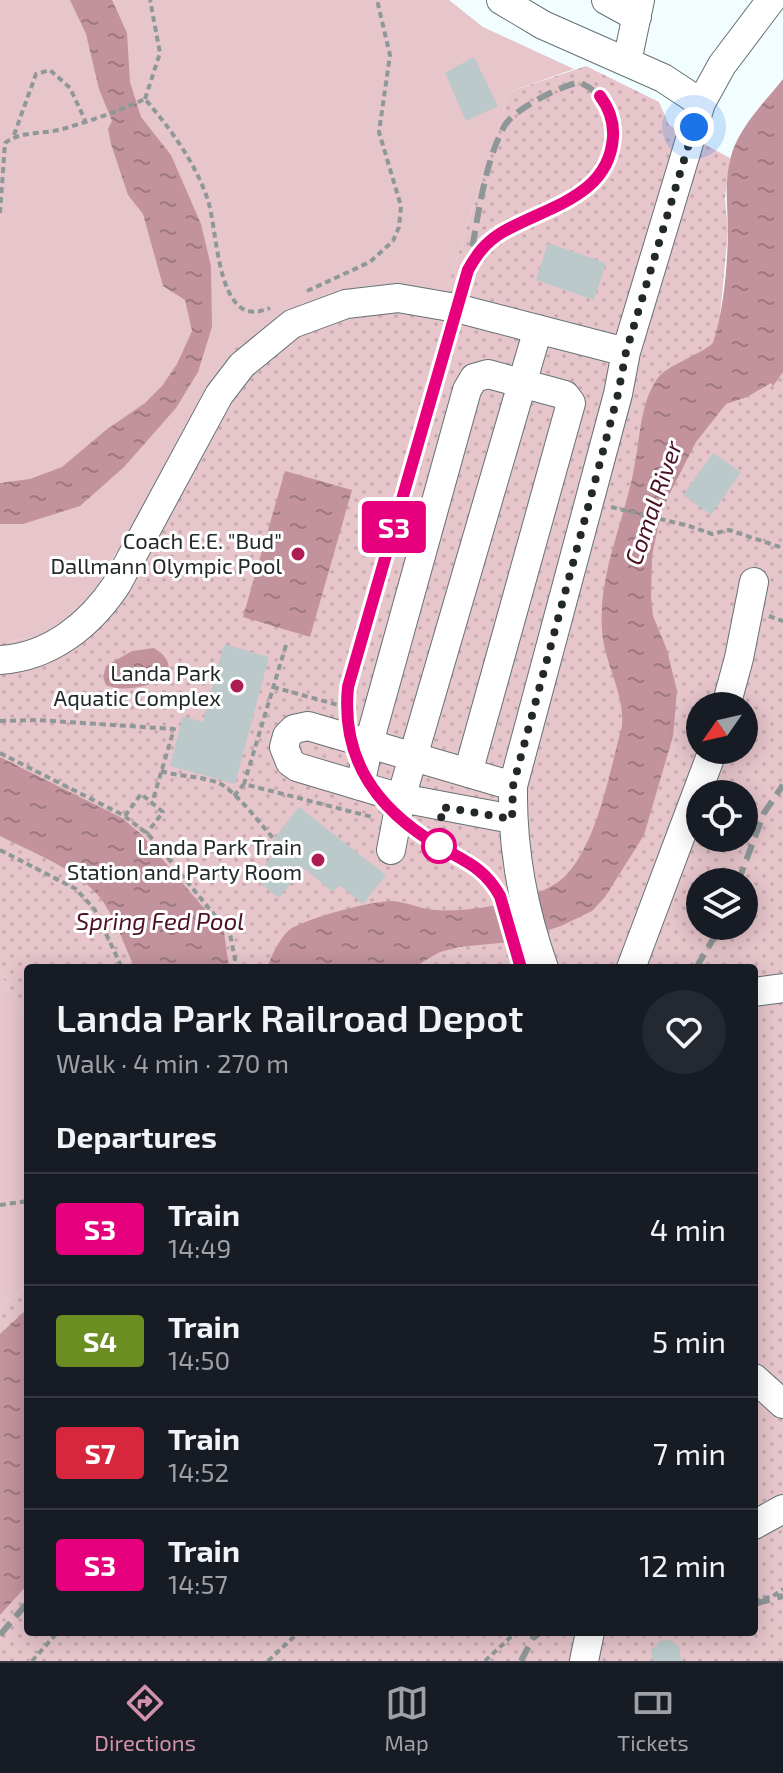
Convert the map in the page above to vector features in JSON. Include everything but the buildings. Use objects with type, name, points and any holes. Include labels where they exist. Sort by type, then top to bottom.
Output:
[{"type":"street","points":[[501,0],[543,25],[663,78],[701,103]]},
{"type":"street","points":[[606,0],[638,8],[627,62]]},
{"type":"street","points":[[542,961],[522,891],[512,819],[513,786],[614,410],[626,352],[701,103],[722,65],[771,0]]},
{"type":"street","points":[[0,660],[29,656],[66,639],[104,604],[219,395],[242,365],[292,324],[346,304],[398,298],[456,308],[626,352]]},
{"type":"street","points":[[391,850],[413,755],[538,329]]},
{"type":"street","points":[[360,786],[369,743],[467,390],[474,378],[488,374],[565,395],[571,403],[468,773]]},
{"type":"street","points":[[730,692],[754,582]]},
{"type":"street","points":[[512,819],[401,798],[297,767],[286,753],[285,741],[294,729],[308,726],[513,786]]},
{"type":"street","points":[[633,964],[708,764]]},
{"type":"street","points":[[758,991],[783,988]]},
{"type":"street","points":[[758,1382],[783,1404]]},
{"type":"street","points":[[758,1523],[783,1509]]},
{"type":"street","points":[[584,1661],[589,1636]]},
{"type":"path","points":[[14,135],[51,132],[106,116],[144,100],[160,53],[150,0]]},
{"type":"path","points":[[301,293],[370,262],[393,241],[399,227],[401,206],[396,182],[379,132],[390,55],[377,0]]},
{"type":"path","points":[[0,213],[5,143],[14,135],[36,74],[50,70],[70,88],[85,120]]},
{"type":"path","points":[[144,100],[171,133],[208,200],[225,277],[234,302],[244,310],[256,313],[277,305]]},
{"type":"path","points":[[609,506],[712,534],[729,530],[783,548]]},
{"type":"path","points":[[273,687],[338,705]]},
{"type":"path","points":[[0,721],[37,720],[174,729],[152,803]]},
{"type":"path","points":[[0,753],[125,816],[146,834],[230,934],[233,964]]},
{"type":"path","points":[[161,771],[177,777],[187,774],[220,783],[274,839]]},
{"type":"path","points":[[234,796],[244,784]]},
{"type":"path","points":[[125,816],[141,794],[163,812],[146,834]]},
{"type":"path","points":[[0,850],[76,889],[95,910],[120,964]]},
{"type":"path","points":[[0,1205],[24,1202]]},
{"type":"path","points":[[758,1600],[773,1596],[783,1589]]},
{"type":"path","points":[[32,1661],[54,1636]]},
{"type":"path","points":[[268,1661],[295,1636]]},
{"type":"path","points":[[485,1661],[512,1636]]},
{"type":"shaded area","points":[[0,0],[449,0],[483,27],[574,69],[509,92],[447,290],[371,285],[286,310],[115,555],[88,604],[45,635],[0,643]]},
{"type":"shaded area","points":[[586,66],[659,102],[669,125],[730,158],[725,198],[728,231],[720,317],[783,361],[783,1661],[0,1661],[0,1307],[24,1288],[24,1636],[758,1636],[758,964],[24,964],[24,1015],[0,973],[0,643],[45,635],[88,604],[233,350],[286,310],[371,285],[447,290],[509,92]]},
{"type":"shaded area","points":[[0,973],[24,1015],[24,1288],[0,1307]]},
{"type":"water","points":[[70,0],[112,0],[127,33],[130,82],[141,117],[171,155],[201,224],[211,266],[212,327],[198,372],[176,408],[124,467],[80,506],[23,524],[0,524],[0,483],[30,479],[62,467],[106,430],[145,403],[177,364],[192,331],[185,300],[163,286],[143,214],[128,195],[111,144],[108,129],[112,121],[99,89],[86,34]]},
{"type":"water","name":"Comal River","points":[[783,79],[783,372],[773,386],[771,383],[747,397],[726,404],[696,442],[659,522],[652,556],[653,616],[667,650],[677,691],[673,736],[644,835],[605,897],[592,911],[561,926],[511,942],[440,952],[419,964],[269,964],[284,935],[307,921],[384,902],[449,910],[505,903],[556,883],[578,860],[602,804],[622,726],[620,702],[606,655],[602,610],[607,571],[633,474],[643,413],[651,389],[662,374],[713,343],[726,275],[728,170],[739,138]]},
{"type":"water","name":"Coach E.E. \"Bud\" Dallmann Olympic Pool","points":[[285,471],[352,490],[310,637],[243,617]]},
{"type":"water","points":[[154,648],[166,658],[168,667],[156,682],[130,688],[106,685],[103,677],[106,666],[132,651]]},
{"type":"water","name":"Spring Fed Pool","points":[[0,757],[122,818],[142,835],[224,932],[228,964],[133,964],[112,916],[93,890],[62,867],[0,836]]},
{"type":"water","points":[[24,1312],[24,1588],[0,1615],[0,1334]]},
{"type":"railway","points":[[579,82],[591,89],[605,103],[613,127],[608,158],[598,177],[584,191],[567,201],[494,236],[478,251],[468,270],[486,176],[505,125],[528,105],[561,88],[579,82]]},
{"type":"railway","points":[[468,270],[348,687],[347,713],[357,758],[380,797],[414,829],[471,865],[494,886],[500,896],[520,964]]},
{"type":"railway","points":[[743,868],[764,813],[783,785]]},
{"type":"railway","points":[[698,964],[713,940]]},
{"type":"railway","points":[[758,1603],[783,1596]]},
{"type":"railway","points":[[0,1635],[24,1607]]},
{"type":"railway","points":[[521,1661],[536,1636]]},
{"type":"train","name":"S3","points":[[520,964],[494,885],[480,868],[418,831],[376,791],[361,773],[345,714],[348,687],[468,270],[481,248],[501,233],[566,202],[596,180],[612,149],[613,137],[611,117],[600,96]]},
{"type":"place","name":"Coach E.E. \"Bud\" Dallmann Olympic Pool","points":[[298,554]]},
{"type":"place","name":"Landa Park Aquatic Complex","points":[[237,686]]},
{"type":"place","name":"Landa Park Train Station and Party Room","points":[[318,860]]},
{"type":"route","points":[[439,846],[442,807],[512,819],[513,786],[618,394],[626,352],[694,127]]}]
